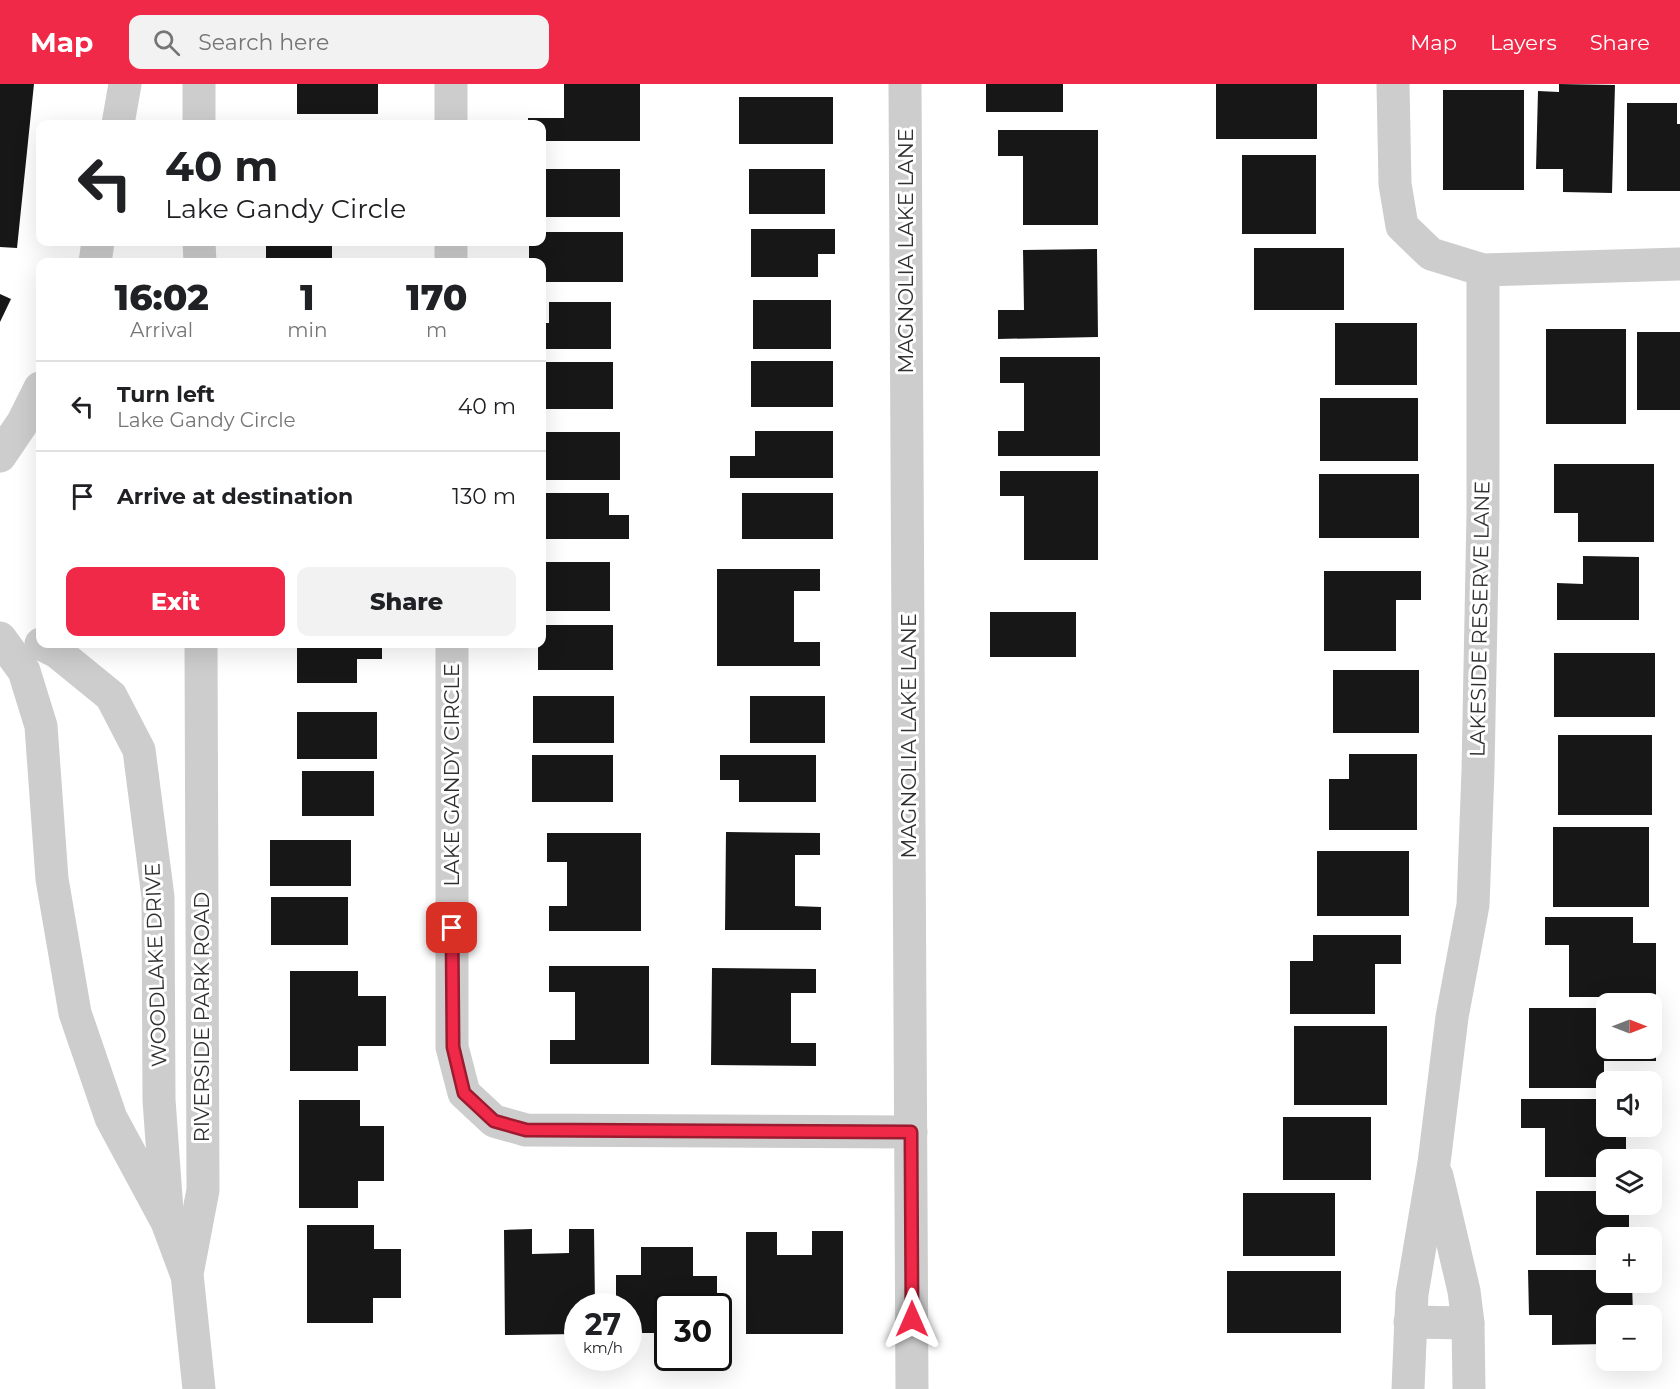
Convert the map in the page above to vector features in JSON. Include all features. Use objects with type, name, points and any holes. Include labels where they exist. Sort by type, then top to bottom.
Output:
[{"type":"street","points":[[119,120],[125,84]]},
{"type":"street","points":[[199,84],[199,120]]},
{"type":"street","points":[[451,84],[451,120]]},
{"type":"street","name":"MAGNOLIA LAKE LANE","points":[[905,84],[912,1389]]},
{"type":"street","points":[[1393,84],[1395,184],[1402,226],[1431,254],[1483,270],[1680,264]]},
{"type":"street","name":"LAKESIDE RESERVE LANE","points":[[1408,1389],[1412,1294],[1434,1163],[1452,1017],[1473,905],[1483,514],[1483,270]]},
{"type":"street","points":[[0,456],[23,422],[36,396]]},
{"type":"street","name":"WOODLAKE DRIVE","points":[[0,621],[36,640]]},
{"type":"street","name":"WOODLAKE DRIVE","points":[[0,638],[24,671],[41,726],[52,879],[75,1012],[111,1118],[167,1222],[187,1274]]},
{"type":"street","name":"WOODLAKE DRIVE","points":[[50,648],[111,696],[139,750],[158,897],[159,1100],[167,1222]]},
{"type":"street","name":"RIVERSIDE PARK ROAD","points":[[199,1389],[187,1274],[203,1190],[201,648]]},
{"type":"street","name":"LAKE GANDY CIRCLE","points":[[452,648],[453,1047],[464,1093],[494,1121],[526,1130],[911,1132]]},
{"type":"street","name":"LAKESIDE RESERVE LANE","points":[[1434,1163],[1464,1291],[1468,1323],[1469,1389]]},
{"type":"street","points":[[1410,1322],[1468,1323]]},
{"type":"building","points":[[0,84],[34,84],[17,248],[0,247]]},
{"type":"building","points":[[297,84],[378,84],[378,114],[297,114]]},
{"type":"building","points":[[564,84],[640,84],[640,141],[546,141],[546,120],[528,120],[528,118],[564,118]]},
{"type":"building","points":[[986,84],[1063,84],[1063,112],[986,112]]},
{"type":"building","points":[[1216,84],[1317,84],[1317,139],[1216,139]]},
{"type":"building","points":[[1559,84],[1615,85],[1612,193],[1563,192],[1563,169],[1536,169],[1538,91],[1559,92]]},
{"type":"building","points":[[1443,90],[1524,90],[1524,190],[1443,190]]},
{"type":"building","points":[[739,97],[833,97],[833,144],[739,144]]},
{"type":"building","points":[[1627,103],[1677,103],[1677,124],[1680,124],[1680,191],[1627,191]]},
{"type":"building","points":[[998,130],[1098,130],[1098,225],[1023,225],[1023,156],[998,156]]},
{"type":"building","points":[[1242,155],[1316,155],[1316,234],[1242,234]]},
{"type":"building","points":[[546,169],[620,169],[620,217],[546,217]]},
{"type":"building","points":[[749,169],[825,169],[825,214],[749,214]]},
{"type":"building","points":[[751,229],[835,229],[835,254],[818,254],[818,277],[751,277]]},
{"type":"building","points":[[546,232],[623,232],[623,282],[546,282],[546,258],[529,258],[529,246],[546,246]]},
{"type":"building","points":[[266,246],[332,246],[332,258],[266,258]]},
{"type":"building","points":[[1254,248],[1344,248],[1344,310],[1254,310]]},
{"type":"building","points":[[1097,249],[1098,337],[998,339],[998,310],[1024,310],[1023,250]]},
{"type":"building","points":[[0,294],[11,299],[0,322]]},
{"type":"building","points":[[753,300],[831,300],[831,349],[753,349]]},
{"type":"building","points":[[549,302],[611,302],[611,349],[546,349],[546,323],[549,323]]},
{"type":"building","points":[[1335,323],[1417,323],[1417,385],[1335,385]]},
{"type":"building","points":[[1546,329],[1626,329],[1626,424],[1546,424]]},
{"type":"building","points":[[1637,332],[1680,332],[1680,410],[1637,410]]},
{"type":"building","points":[[1000,357],[1100,357],[1100,456],[998,456],[998,431],[1024,431],[1024,383],[1000,383]]},
{"type":"building","points":[[751,361],[833,361],[833,407],[751,407]]},
{"type":"building","points":[[546,362],[613,362],[613,409],[546,409]]},
{"type":"building","points":[[1320,398],[1418,398],[1418,461],[1320,461]]},
{"type":"building","points":[[755,431],[833,431],[833,478],[730,478],[730,456],[755,456]]},
{"type":"building","points":[[546,432],[620,432],[620,480],[546,480]]},
{"type":"building","points":[[1554,464],[1654,464],[1654,542],[1578,542],[1578,513],[1554,513]]},
{"type":"building","points":[[1000,471],[1098,471],[1098,560],[1024,560],[1024,496],[1000,496]]},
{"type":"building","points":[[1319,474],[1419,474],[1419,538],[1319,538]]},
{"type":"building","points":[[546,493],[609,493],[609,515],[629,515],[629,539],[546,539]]},
{"type":"building","points":[[742,493],[833,493],[833,539],[742,539]]},
{"type":"building","points":[[1583,556],[1639,557],[1639,620],[1557,620],[1557,583],[1583,584]]},
{"type":"building","points":[[546,562],[610,562],[610,611],[546,611]]},
{"type":"building","points":[[717,569],[820,569],[820,591],[794,591],[794,642],[820,642],[820,666],[717,666]]},
{"type":"building","points":[[1324,571],[1421,571],[1421,600],[1396,600],[1396,651],[1324,651]]},
{"type":"building","points":[[990,612],[1076,612],[1076,657],[990,657]]},
{"type":"building","points":[[546,625],[613,625],[613,670],[538,670],[538,648],[546,648]]},
{"type":"building","points":[[297,648],[382,648],[382,659],[357,659],[357,683],[297,683]]},
{"type":"building","points":[[1554,653],[1655,653],[1655,717],[1554,717]]},
{"type":"building","points":[[1333,670],[1419,670],[1419,733],[1333,733]]},
{"type":"building","points":[[533,696],[614,696],[614,743],[533,743]]},
{"type":"building","points":[[750,696],[825,696],[825,743],[750,743]]},
{"type":"building","points":[[297,712],[377,712],[377,759],[297,759]]},
{"type":"building","points":[[1558,735],[1652,735],[1652,815],[1558,815]]},
{"type":"building","points":[[1349,754],[1417,754],[1417,830],[1329,830],[1329,779],[1349,779]]},
{"type":"building","points":[[532,755],[613,755],[613,802],[532,802]]},
{"type":"building","points":[[720,755],[816,755],[816,802],[739,802],[739,780],[720,780]]},
{"type":"building","points":[[302,771],[374,771],[374,816],[302,816]]},
{"type":"building","points":[[1553,827],[1649,827],[1649,907],[1553,907]]},
{"type":"building","points":[[726,832],[820,833],[820,855],[795,855],[795,906],[821,907],[821,930],[725,930]]},
{"type":"building","points":[[547,833],[641,833],[641,931],[549,931],[549,906],[567,906],[567,862],[547,862]]},
{"type":"building","points":[[270,840],[351,840],[351,886],[270,886]]},
{"type":"building","points":[[1317,851],[1409,851],[1409,916],[1317,916]]},
{"type":"building","points":[[271,897],[348,897],[348,945],[271,945]]},
{"type":"building","points":[[1545,917],[1633,917],[1633,943],[1656,943],[1656,993],[1596,993],[1596,997],[1569,997],[1569,945],[1545,945]]},
{"type":"building","points":[[1313,935],[1401,935],[1401,964],[1375,964],[1375,1014],[1290,1014],[1290,961],[1313,961]]},
{"type":"building","points":[[549,966],[649,966],[649,1064],[550,1064],[550,1040],[575,1040],[575,992],[549,992]]},
{"type":"building","points":[[712,968],[816,969],[816,993],[791,993],[791,1043],[816,1043],[816,1066],[711,1065]]},
{"type":"building","points":[[290,971],[358,971],[358,996],[386,996],[386,1046],[358,1046],[358,1071],[290,1071]]},
{"type":"building","points":[[1529,1008],[1596,1008],[1596,1059],[1656,1059],[1656,1061],[1604,1061],[1604,1071],[1596,1071],[1596,1088],[1529,1088]]},
{"type":"building","points":[[1294,1026],[1387,1026],[1387,1105],[1294,1105]]},
{"type":"building","points":[[1521,1099],[1596,1099],[1596,1137],[1626,1137],[1626,1149],[1596,1149],[1596,1177],[1545,1177],[1545,1128],[1521,1128]]},
{"type":"building","points":[[299,1100],[360,1100],[360,1126],[384,1126],[384,1181],[358,1181],[358,1208],[299,1208]]},
{"type":"building","points":[[1283,1117],[1371,1117],[1371,1180],[1283,1180]]},
{"type":"building","points":[[1536,1191],[1596,1191],[1596,1215],[1629,1215],[1629,1227],[1596,1227],[1596,1255],[1536,1255]]},
{"type":"building","points":[[1243,1193],[1335,1193],[1335,1256],[1243,1256]]},
{"type":"building","points":[[307,1225],[374,1225],[374,1249],[401,1249],[401,1298],[373,1298],[373,1323],[307,1323]]},
{"type":"building","points":[[532,1229],[532,1254],[569,1253],[569,1229],[594,1229],[595,1293],[564,1293],[564,1334],[505,1335],[504,1230]]},
{"type":"building","points":[[812,1231],[843,1231],[843,1334],[746,1334],[746,1232],[777,1232],[777,1255],[812,1255]]},
{"type":"building","points":[[641,1247],[693,1247],[693,1276],[717,1276],[717,1293],[654,1293],[654,1333],[642,1333],[642,1293],[616,1293],[616,1275],[641,1275]]},
{"type":"building","points":[[1528,1270],[1596,1270],[1596,1293],[1632,1293],[1633,1305],[1596,1305],[1596,1344],[1552,1345],[1552,1315],[1529,1315]]},
{"type":"building","points":[[1227,1271],[1341,1271],[1341,1333],[1227,1333]]},
{"type":"route","points":[[452,928],[453,1047],[464,1093],[494,1121],[526,1130],[911,1132],[912,1319]]}]
